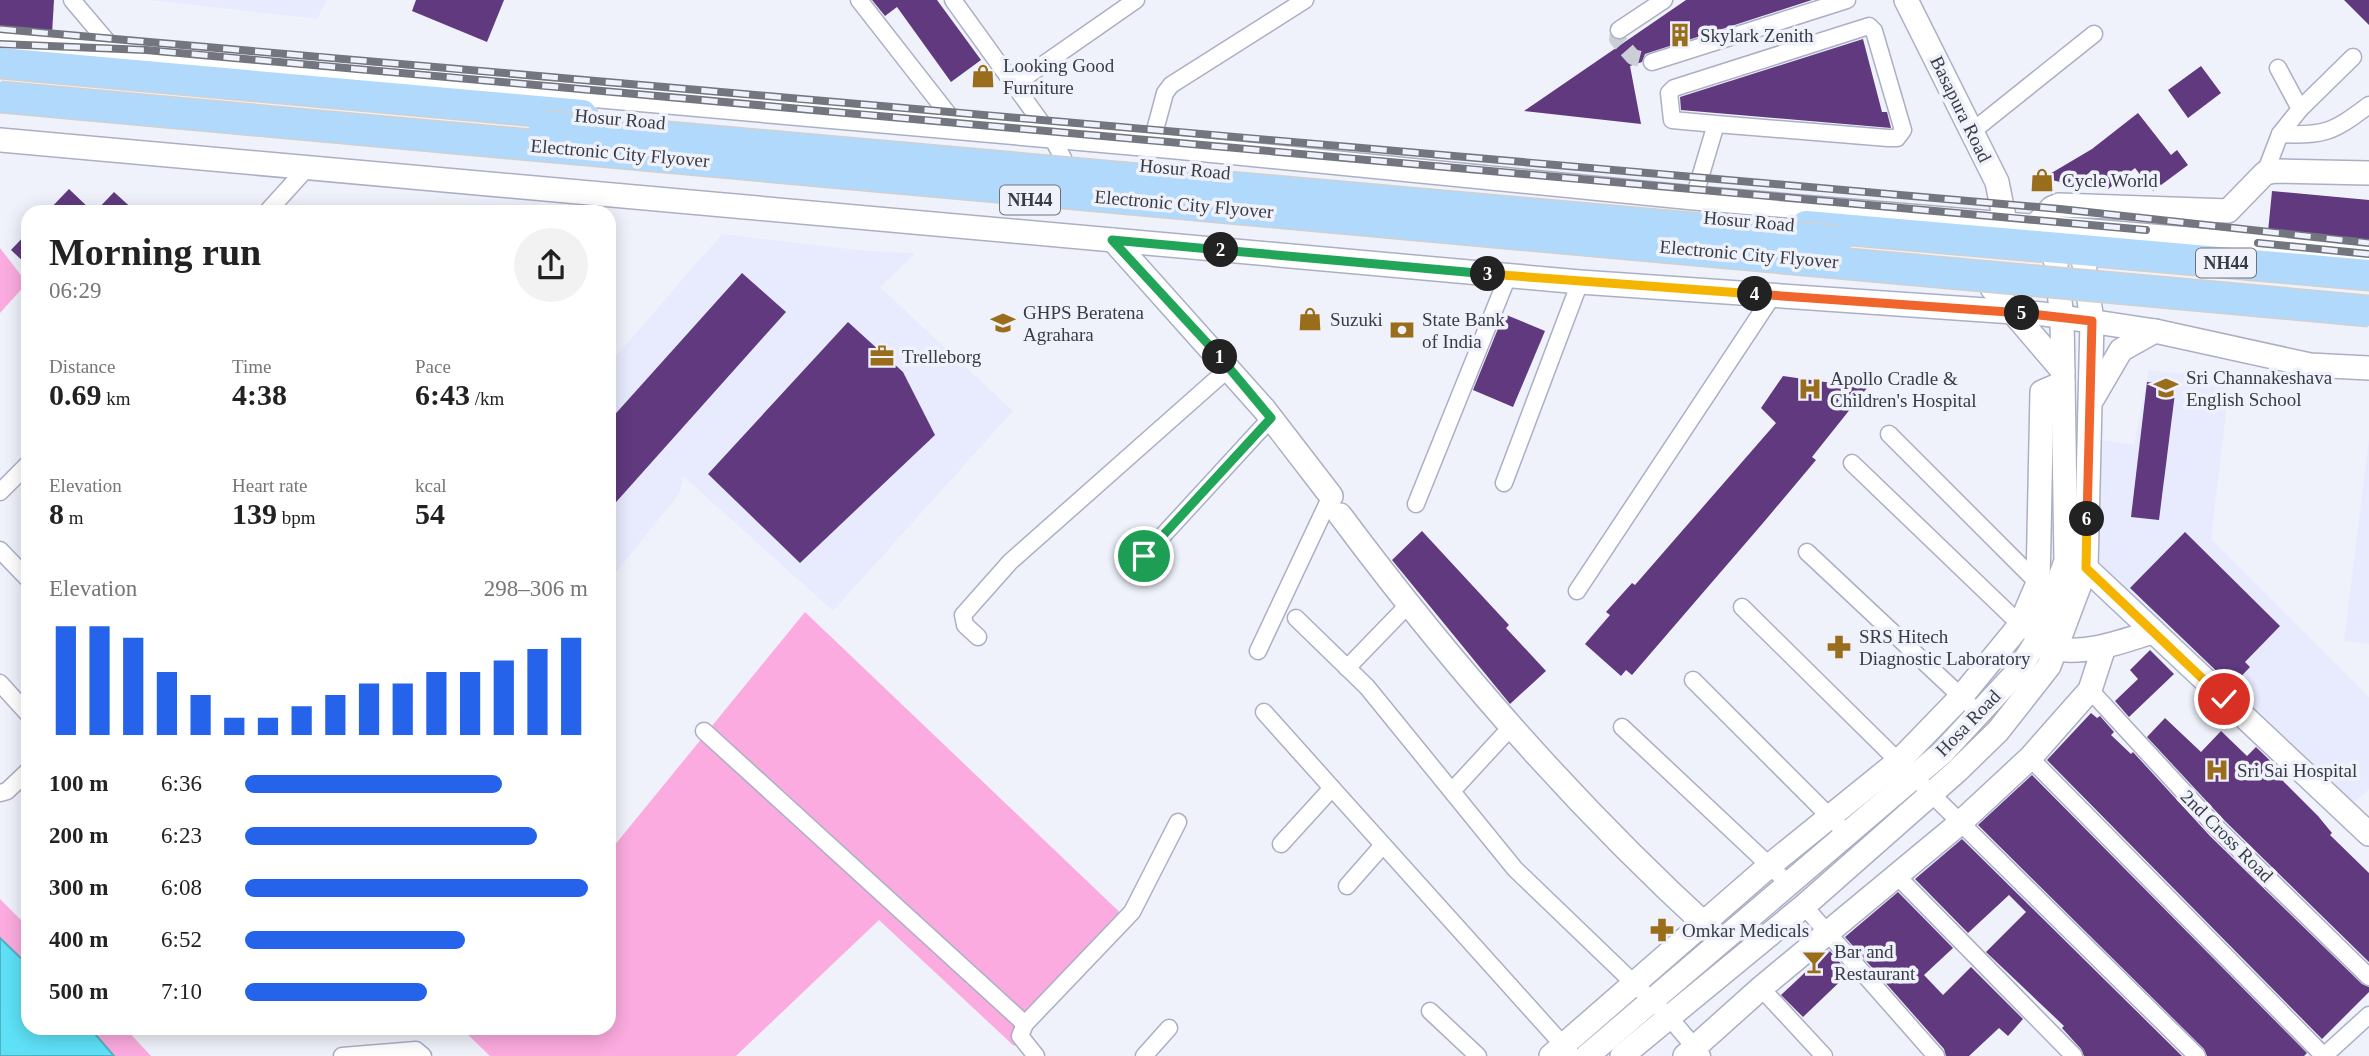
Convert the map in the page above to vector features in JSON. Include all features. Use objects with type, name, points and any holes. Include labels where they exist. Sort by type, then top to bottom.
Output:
[{"type":"highway","name":"Hosur Road","points":[[0,63],[1057,147],[2068,242],[2369,275]]},
{"type":"highway","name":"Electronic City Flyover","points":[[0,78],[1107,174],[2369,291]]},
{"type":"highway","name":"Electronic City Flyover","points":[[0,97],[2369,311]]},
{"type":"highway","name":"NH44","points":[[0,111],[1992,288],[2076,308],[2369,322]]},
{"type":"street","points":[[72,0],[116,52]]},
{"type":"street","points":[[87,18],[89,0]]},
{"type":"street","points":[[859,0],[959,128]]},
{"type":"street","points":[[953,0],[1057,147]]},
{"type":"street","points":[[1014,85],[1136,0]]},
{"type":"street","points":[[1151,145],[1165,93],[1171,85],[1305,0]]},
{"type":"street","points":[[1619,30],[1664,0]]},
{"type":"street","points":[[1652,62],[1847,0]]},
{"type":"street","name":"Basapura Road","points":[[1906,0],[1974,130],[1997,182],[2005,222]]},
{"type":"street","points":[[1869,26],[1874,31],[1903,130],[1897,138],[1888,138],[1716,124],[1672,120],[1669,93],[1674,88],[1869,26]]},
{"type":"street","points":[[1974,130],[2094,34]]},
{"type":"street","points":[[0,43],[959,128],[1057,147],[1151,145],[1693,198],[2005,222],[2036,225],[2068,242],[2369,254]]},
{"type":"street","points":[[2036,225],[2057,205],[2228,211],[2265,173],[2280,134],[2300,109],[2353,57]]},
{"type":"street","points":[[2278,68],[2300,109]]},
{"type":"street","points":[[2280,134],[2315,135],[2339,127],[2369,105]]},
{"type":"street","points":[[1693,198],[1716,124]]},
{"type":"street","points":[[0,140],[1580,282],[2015,313],[2076,308],[2155,331],[2310,365],[2369,368]]},
{"type":"street","points":[[273,205],[307,168]]},
{"type":"street","points":[[2265,173],[2288,169],[2369,173]]},
{"type":"street","points":[[1112,240],[1271,418],[1409,604],[1512,726],[1633,859],[1722,940]]},
{"type":"street","name":"Hosa Road","points":[[1587,1056],[1847,834],[1908,767],[1942,752],[2046,645],[2086,568],[2090,402],[2068,242]]},
{"type":"street","points":[[1416,504],[1508,276]]},
{"type":"street","points":[[1504,483],[1580,282]]},
{"type":"street","points":[[1992,288],[2015,313],[2063,377]]},
{"type":"street","points":[[1577,592],[1773,295]]},
{"type":"street","name":"Hosa Road","points":[[1622,1056],[1804,906],[1998,731],[2049,666],[2045,591],[2066,561],[2063,377],[2076,308]]},
{"type":"street","points":[[2090,402],[2121,350],[2155,331]]},
{"type":"street","points":[[978,637],[965,625],[963,615],[1010,562],[1229,368]]},
{"type":"street","points":[[1144,556],[1271,418]]},
{"type":"street","points":[[1264,712],[1562,1052],[1633,982],[1769,866],[1829,817],[1908,767],[2045,591],[1889,434]]},
{"type":"street","points":[[1852,463],[2020,625],[2046,645],[2070,652],[2104,647],[2152,632]]},
{"type":"street","points":[[0,492],[21,471]]},
{"type":"street","points":[[1258,651],[1335,505]]},
{"type":"street","points":[[0,550],[21,572]]},
{"type":"street","points":[[1807,552],[1978,713]]},
{"type":"street","points":[[2086,568],[2369,834]]},
{"type":"street","points":[[1347,668],[1409,604]]},
{"type":"street","points":[[1742,607],[1908,767],[1961,823],[2197,1056]]},
{"type":"street","points":[[1296,618],[1367,687],[1516,869],[1669,1017],[1694,1053],[1761,989],[1961,823],[2030,758],[2090,691],[2104,647]]},
{"type":"street","points":[[1693,680],[1847,834]]},
{"type":"street","points":[[0,683],[21,706]]},
{"type":"street","name":"2nd Cross Road","points":[[2090,691],[2217,828],[2369,977]]},
{"type":"street","points":[[1452,791],[1512,726]]},
{"type":"street","points":[[1622,727],[1788,884]]},
{"type":"street","points":[[704,731],[1025,1024]]},
{"type":"street","points":[[2030,758],[2324,1056],[2369,1015]]},
{"type":"street","points":[[0,793],[7,792],[21,778]]},
{"type":"street","points":[[1281,844],[1332,788]]},
{"type":"street","points":[[1036,1056],[1020,1036],[1025,1024],[1132,912],[1178,822]]},
{"type":"street","points":[[1347,886],[1383,845]]},
{"type":"street","points":[[1898,877],[2074,1056]]},
{"type":"street","points":[[1804,906],[1936,1056]]},
{"type":"street","points":[[1761,989],[1824,1056]]},
{"type":"street","points":[[1430,1011],[1478,1056]]},
{"type":"street","points":[[1144,1056],[1169,1028]]},
{"type":"street","points":[[342,1056],[416,1050],[423,1056]]},
{"type":"shaded area","points":[[149,0],[327,0],[317,19]]},
{"type":"shaded area","points":[[722,234],[867,251],[916,253],[880,287],[1013,411],[833,611],[683,476],[679,494],[616,572],[616,356]]},
{"type":"shaded area","points":[[0,248],[21,275],[21,290],[0,313]]},
{"type":"shaded area","points":[[2149,370],[2230,379],[2211,539],[2369,697],[2369,789],[2352,804],[2092,558],[2102,440],[2134,445]]},
{"type":"shaded area","points":[[2369,438],[2369,644],[2344,641]]},
{"type":"shaded area","points":[[805,612],[1131,923],[1014,1046],[879,920],[736,1056],[490,1056],[468,1035],[616,1035],[616,843]]},
{"type":"shaded area","points":[[0,899],[21,920],[21,958],[0,938]]},
{"type":"shaded area","points":[[96,1035],[131,1035],[151,1056],[114,1056]]},
{"type":"water","points":[[0,938],[21,958],[21,1035],[96,1035],[114,1056],[0,1056]]},
{"type":"building","points":[[0,0],[54,0],[52,34],[0,29]]},
{"type":"building","points":[[416,0],[504,0],[487,42],[412,11]]},
{"type":"building","points":[[872,0],[937,0],[981,60],[951,82],[897,7],[885,16]]},
{"type":"building","name":"Skylark Zenith","points":[[1686,0],[1812,0],[1645,54],[1642,62],[1630,66],[1641,124],[1524,111]]},
{"type":"building","points":[[2344,0],[2369,0],[2369,25]]},
{"type":"building","points":[[1863,39],[1882,112],[1887,112],[1891,128],[1681,110],[1680,97]]},
{"type":"building","points":[[2201,66],[2221,93],[2188,118],[2168,90]]},
{"type":"building","points":[[2138,113],[2171,155],[2177,150],[2188,165],[2153,191],[2135,168],[2108,189],[2093,170],[2073,185],[2043,178],[2092,149]]},
{"type":"building","points":[[69,189],[86,205],[54,205]]},
{"type":"building","points":[[2272,191],[2369,200],[2369,240],[2268,232]]},
{"type":"building","points":[[114,192],[128,205],[102,205]]},
{"type":"building","points":[[21,239],[21,259],[11,250]]},
{"type":"building","points":[[742,273],[786,312],[616,502],[616,413]]},
{"type":"building","points":[[1504,314],[1545,331],[1513,407],[1473,390]]},
{"type":"building","points":[[848,322],[903,372],[935,435],[800,563],[708,474]]},
{"type":"building","points":[[1783,376],[1867,388],[1812,457],[1816,460],[1763,523],[1632,675],[1626,670],[1621,676],[1585,644],[1610,615],[1606,612],[1632,583],[1635,585],[1776,423],[1761,408]]},
{"type":"building","points":[[2147,382],[2176,385],[2159,520],[2131,517]]},
{"type":"building","points":[[1422,531],[1509,625],[1506,628],[1546,671],[1510,704],[1392,560]]},
{"type":"building","points":[[2185,532],[2280,626],[2245,662],[2250,667],[2232,686],[2130,588]]},
{"type":"building","points":[[2150,650],[2174,674],[2129,717],[2115,701],[2138,679],[2130,670]]},
{"type":"building","points":[[2091,713],[2097,718],[2100,716],[2114,732],[2111,735],[2131,754],[2133,752],[2210,836],[2362,984],[2369,987],[2369,992],[2322,1039],[2047,760]]},
{"type":"building","points":[[2165,718],[2201,752],[2221,731],[2247,756],[2256,747],[2287,777],[2283,781],[2318,816],[2332,833],[2330,835],[2369,873],[2369,962],[2225,821],[2147,737]]},
{"type":"building","points":[[2032,775],[2307,1053],[2304,1056],[2207,1056],[2204,1049],[1978,825]]},
{"type":"building","points":[[1962,839],[2182,1056],[2084,1056],[2062,1028],[2064,1026],[1986,952],[2026,912],[2009,895],[1968,933],[1915,879]]},
{"type":"building","points":[[1898,892],[1953,948],[1924,975],[1943,995],[1971,967],[2023,1019],[2008,1036],[1999,1028],[1969,1056],[1946,1056],[1944,1049],[1845,937]]},
{"type":"building","points":[[1829,950],[1849,973],[1803,1017],[1781,995]]},
{"type":"tunnel","points":[[1619,30],[1617,39],[1633,57],[1652,62]]},
{"type":"railway","points":[[0,29],[2060,209],[2369,243]]},
{"type":"railway","points":[[0,44],[146,50],[2146,230]]},
{"type":"railway","points":[[2258,243],[2369,254]]},
{"type":"place","name":"Skylark Zenith","points":[[1680,35]]},
{"type":"place","name":"Looking Good Furniture","points":[[983,76]]},
{"type":"place","name":"Cycle World","points":[[2042,180]]},
{"type":"place","name":"Suzuki","points":[[1310,319]]},
{"type":"place","name":"GHPS Beratena Agrahara","points":[[1003,323]]},
{"type":"place","name":"State Bank of India","points":[[1402,330]]},
{"type":"place","name":"Trelleborg","points":[[882,356]]},
{"type":"place","name":"Sri Channakeshava English School","points":[[2166,388]]},
{"type":"place","name":"Apollo Cradle & Children's Hospital","points":[[1810,389]]},
{"type":"place","name":"SRS Hitech Diagnostic Laboratory","points":[[1839,647]]},
{"type":"place","name":"Sri Sai Hospital","points":[[2217,770]]},
{"type":"place","name":"Omkar Medicals","points":[[1662,930]]},
{"type":"place","name":"Bar and Restaurant","points":[[1814,962]]},
{"type":"route","points":[[1144,556],[1271,418],[1208,344],[1112,240],[1580,282],[2043,314],[2092,321],[2086,568],[2224,699]]}]
